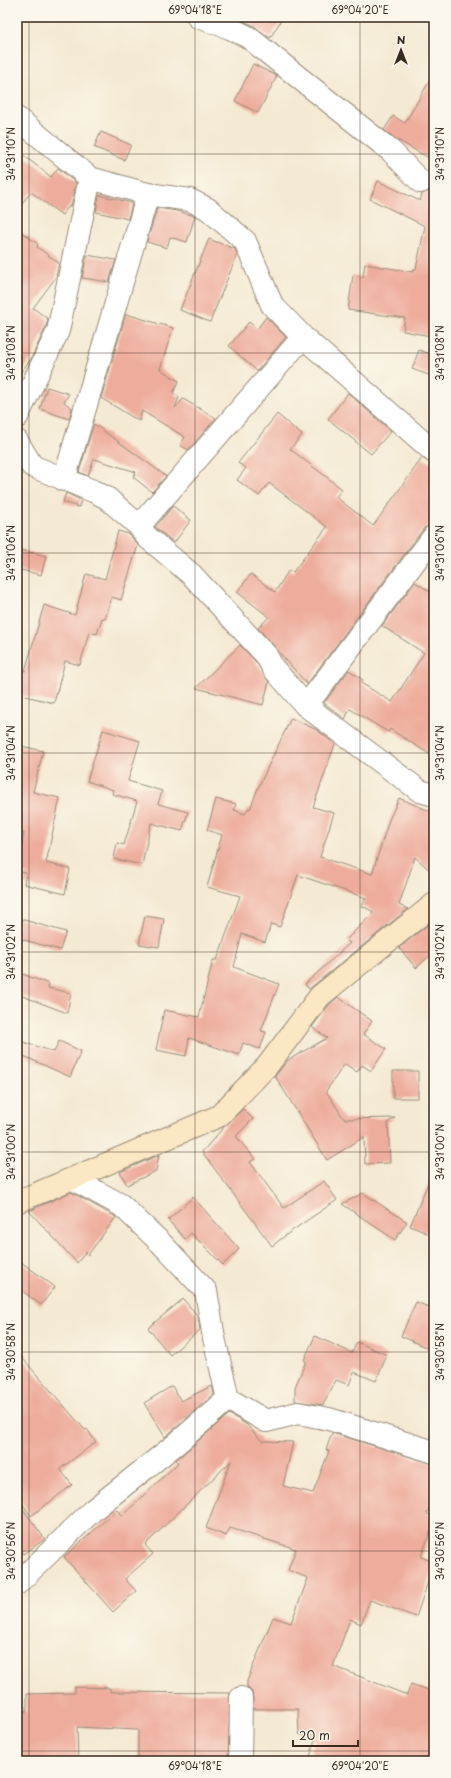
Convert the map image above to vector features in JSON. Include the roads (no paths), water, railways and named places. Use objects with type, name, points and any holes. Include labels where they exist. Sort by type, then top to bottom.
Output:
[{"type":"street","points":[[198,17],[230,28],[248,38],[391,151],[421,182]]},
{"type":"street","points":[[17,118],[90,178],[148,194],[190,200],[208,209],[245,241],[272,305],[303,337],[434,452]]},
{"type":"street","points":[[17,417],[58,331],[90,178]]},
{"type":"street","points":[[64,480],[148,194]]},
{"type":"street","points":[[139,526],[303,337]]},
{"type":"street","points":[[17,441],[32,466],[107,498],[139,526],[147,537],[192,575],[266,654],[273,668],[306,706],[420,791],[434,796]]},
{"type":"street","points":[[306,706],[434,536]]},
{"type":"street","points":[[17,1202],[219,1116],[268,1065],[320,996],[434,904]]},
{"type":"street","points":[[73,1178],[121,1205],[161,1243],[206,1291],[214,1338],[228,1399],[266,1421],[298,1413],[329,1419],[434,1452]]},
{"type":"street","points":[[17,1584],[93,1510],[176,1444],[228,1399]]},
{"type":"street","points":[[240,1761],[241,1698]]}]
